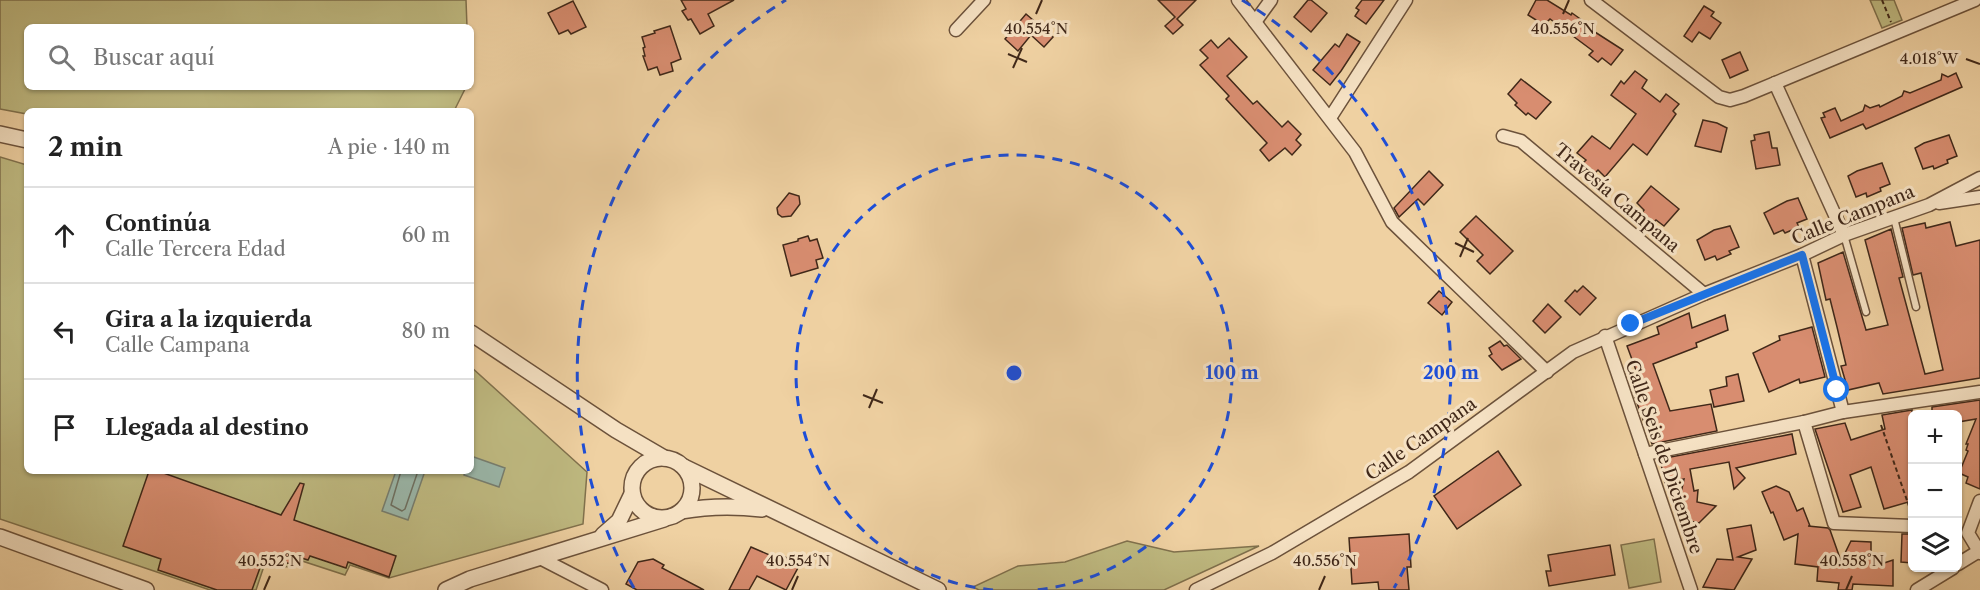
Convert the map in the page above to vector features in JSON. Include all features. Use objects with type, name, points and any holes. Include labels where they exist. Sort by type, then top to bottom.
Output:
[{"type":"street","points":[[956,30],[984,0]]},
{"type":"street","points":[[1238,0],[1355,152],[1392,222],[1547,372]]},
{"type":"street","points":[[1255,22],[1271,0]]},
{"type":"street","points":[[1330,118],[1406,0]]},
{"type":"street","points":[[1591,0],[1719,97],[1730,99],[1775,83],[1975,0]]},
{"type":"street","points":[[1775,83],[1844,235]]},
{"type":"street","points":[[0,134],[24,139]]},
{"type":"street","name":"Travesía Campana","points":[[1503,136],[1521,141],[1704,294]]},
{"type":"street","points":[[1929,205],[1980,178]]},
{"type":"street","points":[[1929,205],[1980,197]]},
{"type":"street","name":"Calle Campana","points":[[1196,590],[1272,553],[1390,484],[1573,352],[1605,336],[1802,255],[1844,235],[1929,205]]},
{"type":"street","points":[[1802,255],[1843,412]]},
{"type":"street","points":[[446,590],[470,579],[674,517],[689,504],[693,484],[690,475],[678,462],[664,458],[616,430],[474,335]]},
{"type":"street","name":"Calle Seis de Diciembre","points":[[1605,336],[1691,590]]},
{"type":"street","points":[[1645,454],[1843,412],[1980,392]]},
{"type":"street","points":[[1804,422],[1834,523],[1908,526]]},
{"type":"street","points":[[616,430],[633,451],[636,473]]},
{"type":"street","points":[[600,538],[619,520],[632,494],[636,473],[648,462],[664,458]]},
{"type":"street","points":[[684,467],[938,590]]},
{"type":"street","points":[[632,494],[640,510],[655,518],[664,519]]},
{"type":"street","points":[[1962,562],[1979,552],[1963,532],[1980,501]]},
{"type":"street","points":[[682,511],[705,506],[774,511]]},
{"type":"street","points":[[0,537],[146,590]]},
{"type":"street","points":[[540,558],[602,590]]},
{"type":"street","points":[[1917,590],[1945,572]]},
{"type":"lane","points":[[1893,217],[1916,307]]},
{"type":"lane","points":[[1844,235],[1866,312]]},
{"type":"path","points":[[1882,0],[1896,33]]},
{"type":"path","points":[[1881,425],[1908,506]]},
{"type":"shaded area","points":[[0,0],[466,0],[467,24],[24,24],[24,90],[464,90],[456,108],[24,108],[24,113],[0,109]]},
{"type":"shaded area","points":[[1870,0],[1894,0],[1902,20],[1882,28]]},
{"type":"shaded area","points":[[0,157],[24,164],[24,474],[474,474],[474,370],[587,472],[583,524],[389,578],[350,565],[345,575],[299,560],[295,567],[264,566],[256,590],[210,590],[0,519]]},
{"type":"shaded area","points":[[1654,539],[1661,582],[1629,588],[1621,545]]},
{"type":"shaded area","points":[[1127,541],[1174,552],[1259,546],[1164,590],[979,590],[973,587],[1018,566],[1065,562]]},
{"type":"water","points":[[474,457],[505,468],[499,487],[464,475],[474,474]]},
{"type":"water","points":[[395,474],[424,474],[408,520],[382,511]]},
{"type":"building","points":[[681,0],[734,0],[708,14],[714,26],[700,34],[691,19],[688,20],[682,11],[686,9]]},
{"type":"building","points":[[1158,0],[1196,0],[1177,19],[1183,25],[1173,34],[1165,26],[1175,17]]},
{"type":"building","points":[[1308,0],[1327,13],[1311,32],[1294,17]]},
{"type":"building","points":[[1362,0],[1384,0],[1366,24],[1355,16],[1359,10],[1356,8]]},
{"type":"building","points":[[1536,0],[1547,0],[1571,15],[1572,13],[1586,23],[1584,25],[1623,50],[1611,65],[1602,58],[1598,62],[1589,55],[1593,51],[1550,19],[1544,25],[1528,15]]},
{"type":"building","points":[[573,1],[586,27],[571,34],[568,30],[559,34],[548,13]]},
{"type":"building","points":[[1704,6],[1714,12],[1711,16],[1721,23],[1710,39],[1699,32],[1692,42],[1684,36]]},
{"type":"building","points":[[1026,14],[1053,37],[1044,47],[1031,35],[1018,51],[1005,39]]},
{"type":"building","points":[[670,26],[681,59],[671,63],[673,71],[660,75],[657,67],[648,70],[643,56],[645,56],[643,48],[645,47],[642,37]]},
{"type":"building","points":[[1347,34],[1360,42],[1330,85],[1313,70],[1335,44],[1339,47]]},
{"type":"building","points":[[1229,38],[1247,57],[1227,76],[1253,104],[1257,101],[1282,127],[1288,121],[1301,134],[1296,140],[1301,145],[1292,155],[1285,148],[1269,161],[1260,150],[1267,143],[1226,99],[1229,96],[1200,65],[1208,58],[1200,50],[1211,40],[1218,48]]},
{"type":"building","points":[[1740,52],[1748,70],[1730,78],[1722,60]]},
{"type":"building","points":[[1635,71],[1647,80],[1642,88],[1660,102],[1666,94],[1679,104],[1673,111],[1676,114],[1647,155],[1633,144],[1605,177],[1598,170],[1595,173],[1583,163],[1586,160],[1577,153],[1592,136],[1610,149],[1636,114],[1611,95],[1621,81],[1624,84]]},
{"type":"building","points":[[1956,73],[1962,87],[1866,129],[1863,124],[1830,138],[1821,118],[1825,117],[1823,113],[1835,108],[1841,121],[1863,111],[1865,105],[1870,108],[1879,105],[1880,107],[1902,96],[1904,91],[1910,93],[1941,80],[1942,74],[1948,77]]},
{"type":"building","points":[[1521,79],[1551,102],[1536,119],[1528,113],[1526,115],[1515,105],[1517,103],[1508,94]]},
{"type":"building","points":[[1703,120],[1727,128],[1721,152],[1695,146]]},
{"type":"building","points":[[1769,132],[1772,148],[1777,148],[1780,165],[1756,169],[1751,141],[1755,140],[1754,135]]},
{"type":"building","points":[[1949,135],[1957,156],[1934,169],[1933,166],[1923,169],[1915,148]]},
{"type":"building","points":[[1882,163],[1890,184],[1867,197],[1866,193],[1856,197],[1848,176]]},
{"type":"building","points":[[1429,171],[1443,185],[1424,205],[1418,199],[1399,217],[1394,208]]},
{"type":"building","points":[[1651,186],[1679,209],[1664,226],[1642,213],[1644,210],[1637,203]]},
{"type":"building","points":[[789,193],[799,196],[800,204],[791,216],[782,217],[778,214],[777,208]]},
{"type":"building","points":[[1798,198],[1807,219],[1797,223],[1799,227],[1785,233],[1783,230],[1774,234],[1764,213]]},
{"type":"building","points":[[1476,216],[1513,251],[1490,274],[1477,261],[1483,255],[1460,232]]},
{"type":"building","points":[[1950,222],[1956,246],[1980,240],[1980,378],[1883,394],[1879,383],[1848,390],[1841,366],[1846,365],[1830,299],[1826,300],[1818,263],[1843,252],[1866,330],[1888,325],[1865,240],[1891,229],[1903,277],[1899,278],[1925,374],[1943,370],[1921,273],[1913,275],[1902,228],[1925,223],[1926,228]]},
{"type":"building","points":[[1730,226],[1739,247],[1729,251],[1731,254],[1717,260],[1715,256],[1705,260],[1697,240],[1714,230]]},
{"type":"building","points":[[808,236],[810,241],[817,239],[823,258],[816,260],[818,268],[791,276],[783,245]]},
{"type":"building","points":[[1583,286],[1596,298],[1580,315],[1565,301],[1575,290],[1577,292]]},
{"type":"building","points":[[1439,291],[1452,302],[1442,315],[1428,303]]},
{"type":"building","points":[[1548,304],[1561,317],[1545,333],[1533,321]]},
{"type":"building","points":[[1689,313],[1692,328],[1725,315],[1728,330],[1696,343],[1697,347],[1653,364],[1670,411],[1711,404],[1717,431],[1652,444],[1630,384],[1640,381],[1627,346],[1659,334],[1657,327]]},
{"type":"building","points":[[1812,327],[1825,377],[1800,383],[1799,379],[1769,392],[1753,353],[1780,340],[1779,336]]},
{"type":"building","points":[[1500,341],[1521,359],[1502,370],[1489,356],[1492,354],[1489,348]]},
{"type":"building","points":[[1738,374],[1744,401],[1714,407],[1710,390],[1727,386],[1726,377]]},
{"type":"building","points":[[1980,400],[1980,489],[1966,483],[1968,477],[1962,474],[1962,466],[1968,451],[1966,450],[1968,444],[1966,444],[1976,419],[1962,421],[1962,410],[1932,410],[1932,407]]},
{"type":"building","points":[[1908,411],[1908,502],[1884,509],[1871,467],[1850,475],[1861,507],[1843,512],[1815,429],[1845,423],[1851,440],[1885,429],[1882,415]]},
{"type":"building","points":[[1792,434],[1796,454],[1736,468],[1745,478],[1734,489],[1729,462],[1690,469],[1694,491],[1698,490],[1697,502],[1716,506],[1699,523],[1681,519],[1682,513],[1677,512],[1684,479],[1665,483],[1660,459]]},
{"type":"building","points":[[1498,451],[1521,485],[1457,529],[1434,496]]},
{"type":"building","points":[[148,474],[166,474],[281,515],[300,483],[304,484],[294,520],[396,556],[389,577],[348,562],[346,568],[310,556],[308,560],[298,557],[295,566],[282,561],[274,565],[261,565],[252,590],[217,590],[158,570],[161,559],[123,546]]},
{"type":"building","points":[[1776,486],[1789,492],[1797,511],[1803,508],[1810,526],[1808,526],[1830,530],[1841,561],[1851,541],[1871,542],[1871,557],[1879,558],[1881,564],[1893,560],[1893,586],[1853,584],[1852,590],[1838,590],[1839,583],[1817,581],[1818,567],[1795,564],[1798,534],[1784,540],[1762,492]]},
{"type":"building","points":[[1751,525],[1756,550],[1738,557],[1752,559],[1734,590],[1703,587],[1717,559],[1733,560],[1727,529]]},
{"type":"building","points":[[1409,534],[1411,567],[1407,567],[1409,590],[1379,590],[1378,582],[1352,584],[1349,538]]},
{"type":"building","points":[[1902,534],[1908,534],[1908,563],[1901,562]]},
{"type":"building","points":[[1610,545],[1615,575],[1549,586],[1546,571],[1551,571],[1548,555]]},
{"type":"building","points":[[751,547],[781,560],[783,556],[800,564],[786,590],[757,576],[749,590],[729,590]]},
{"type":"building","points":[[653,559],[664,565],[662,568],[704,590],[637,590],[626,584],[638,562]]},
{"type":"route","points":[[1631,324],[1802,255],[1837,390]]}]
